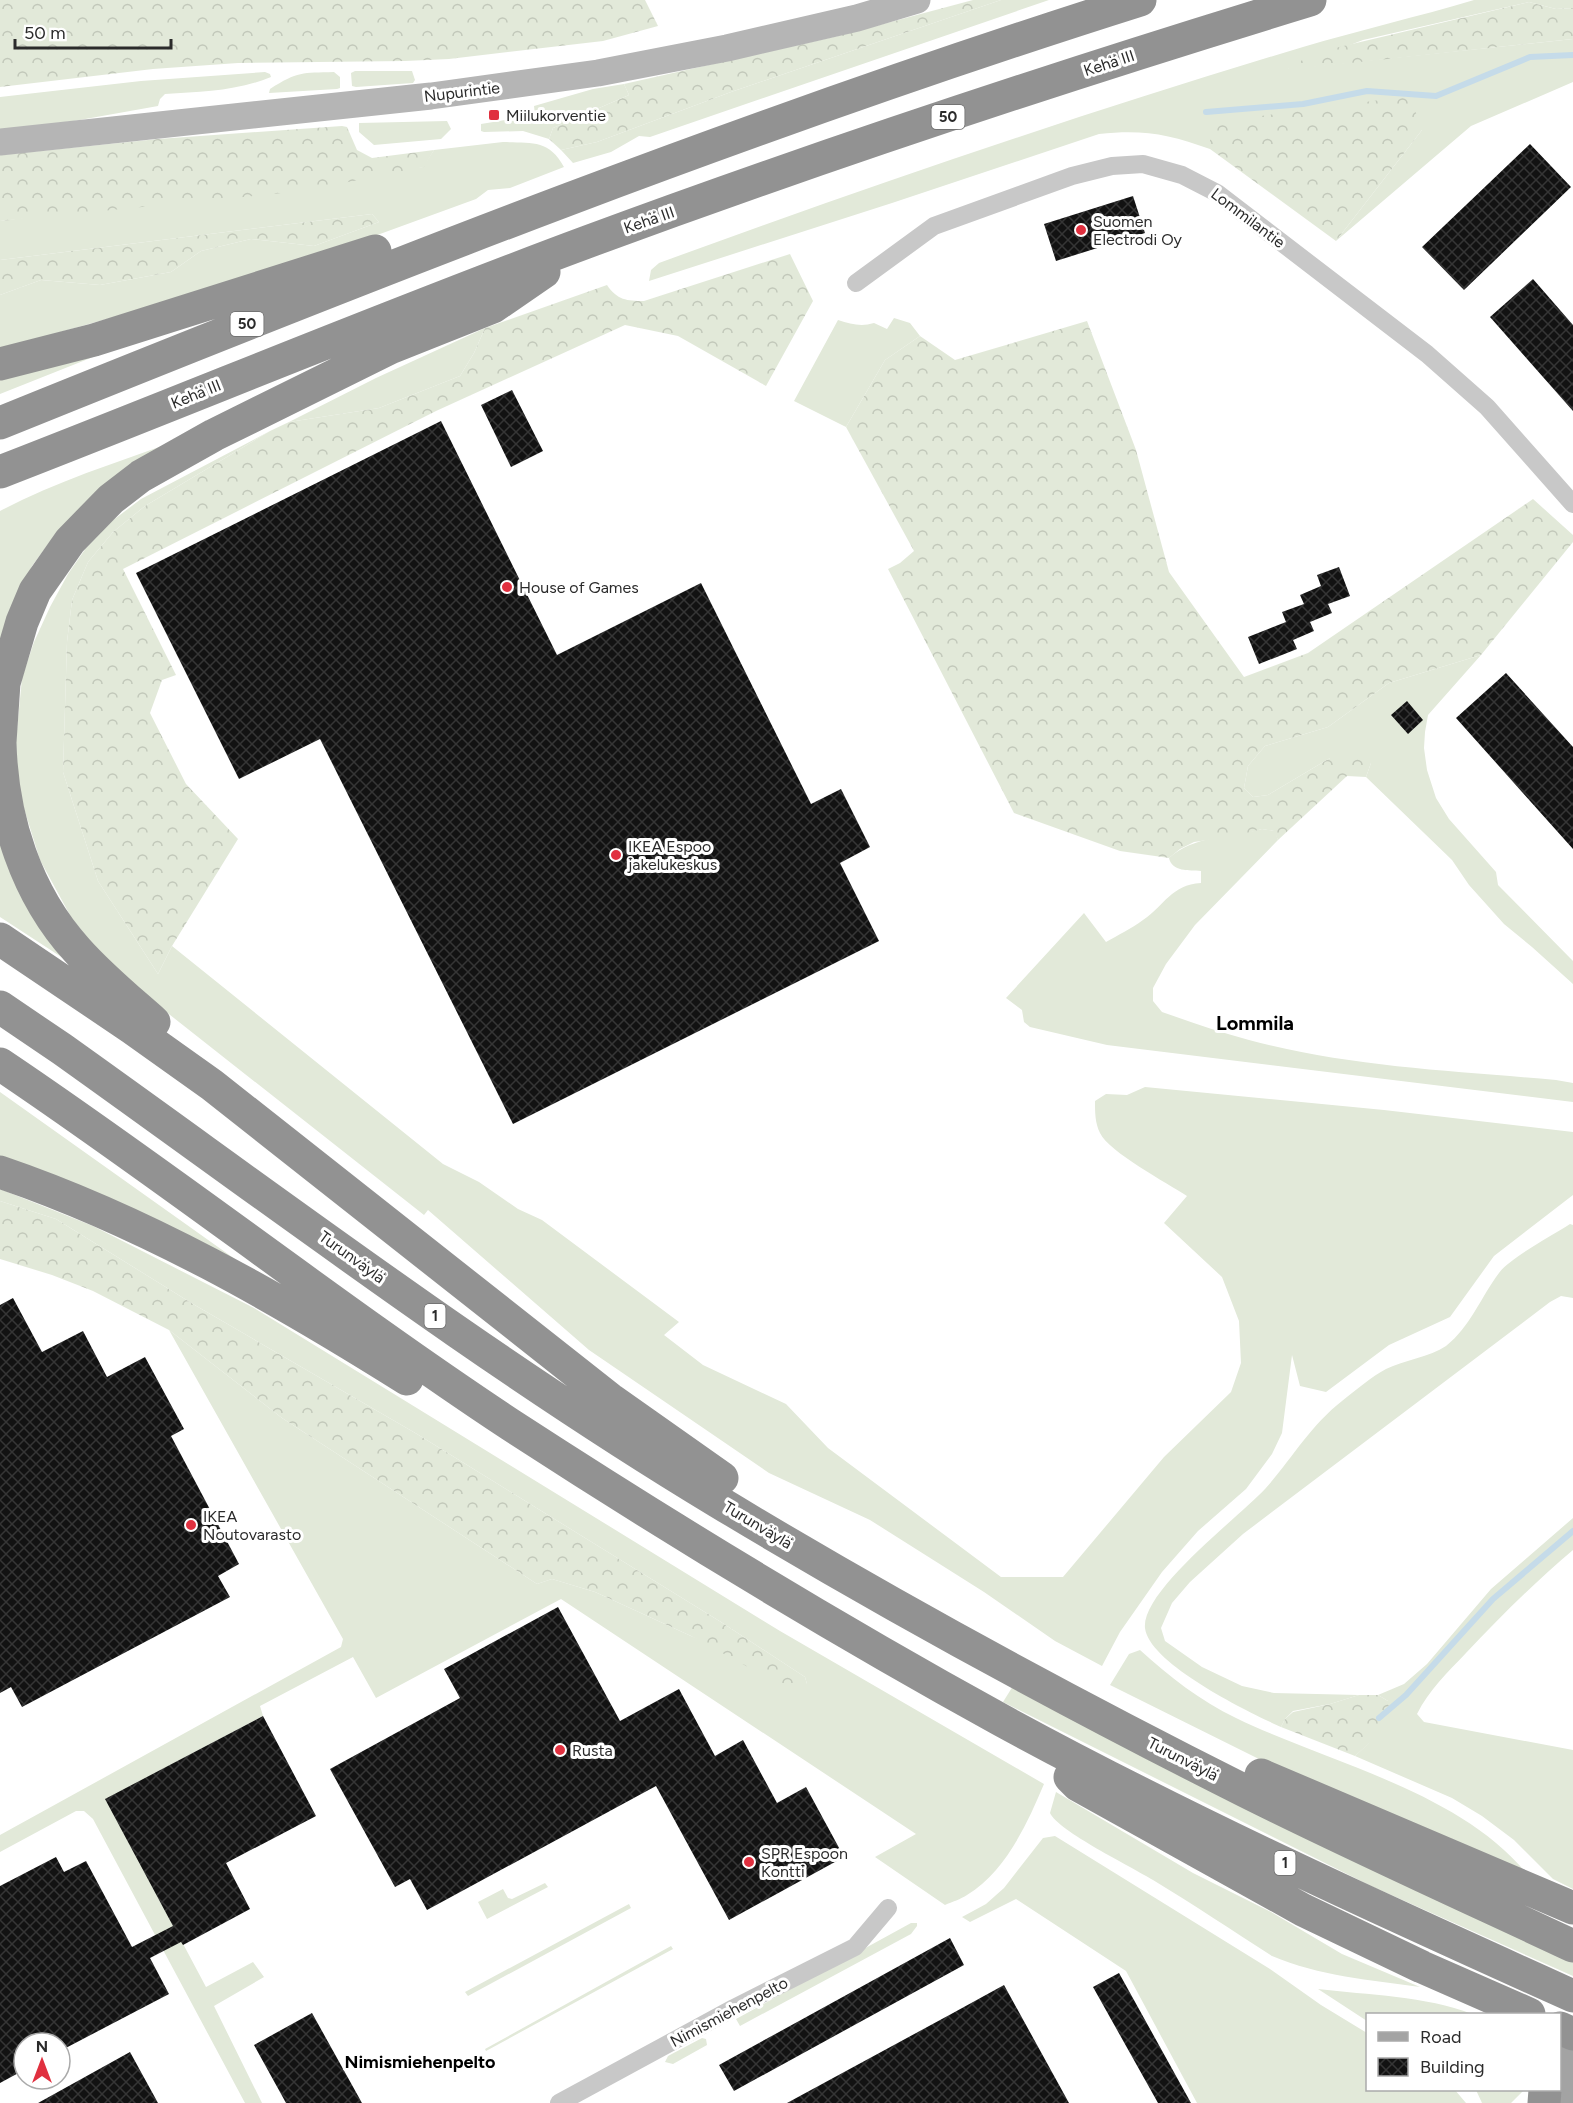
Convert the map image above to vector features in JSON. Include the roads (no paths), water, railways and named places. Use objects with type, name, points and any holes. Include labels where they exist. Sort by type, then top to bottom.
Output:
[{"type":"highway","name":"50","points":[[0,423],[217,335],[496,227],[854,95],[1140,0]]},
{"type":"highway","name":"Kehä III","points":[[0,472],[589,241],[872,142],[1174,42],[1310,0]]},
{"type":"highway","points":[[0,364],[117,333],[298,277],[453,225],[496,227]]},
{"type":"highway","points":[[212,1085],[172,1038],[76,949],[55,921],[24,866],[4,791],[0,742],[4,683],[22,622],[35,591],[70,541],[111,499],[141,476],[214,435],[390,348],[493,307],[589,241]]},
{"type":"highway","points":[[0,491],[68,463],[129,421]]},
{"type":"highway","points":[[0,939],[212,1085],[610,1399],[695,1461],[839,1553],[886,1600]]},
{"type":"highway","name":"Turunväylä","points":[[0,1007],[71,1055],[366,1268],[597,1425],[715,1500],[1021,1676],[1250,1793],[1573,1946]]},
{"type":"highway","name":"1","points":[[0,1064],[404,1352],[510,1424],[807,1610],[1002,1720],[1223,1834],[1431,1932],[1573,1995]]},
{"type":"highway","points":[[0,1172],[99,1210],[180,1248],[281,1303],[426,1391],[510,1424]]},
{"type":"highway","points":[[1021,1676],[1105,1701],[1274,1781],[1573,1908]]},
{"type":"highway","points":[[1002,1720],[1078,1785],[1303,1910],[1526,2013]]},
{"type":"main road","name":"Nupurintie","points":[[0,142],[431,96],[598,73],[727,48],[857,18],[917,0]]},
{"type":"main road","points":[[1530,2103],[1542,2091]]},
{"type":"main road","points":[[1560,2103],[1573,2091]]},
{"type":"street","name":"Lommilantie","points":[[856,283],[934,226],[1072,176],[1112,166],[1143,164],[1182,175],[1217,193],[1427,354],[1487,407],[1573,504]]},
{"type":"street","name":"Nimismiehenpelto","points":[[558,2103],[734,2008],[855,1947],[888,1908]]},
{"type":"waterway","points":[[1206,112],[1303,104],[1367,91],[1436,96],[1530,57],[1573,55]]},
{"type":"waterway","points":[[1379,1718],[1406,1695],[1493,1599],[1573,1531]]},
{"type":"place","name":"Miilukorventie","points":[[494,115]]},
{"type":"place","name":"Suomen Electrodi Oy","points":[[1081,230]]},
{"type":"place","name":"House of Games","points":[[507,587]]},
{"type":"place","name":"IKEA Espoo jakelukeskus","points":[[616,855]]},
{"type":"place","name":"IKEA Noutovarasto","points":[[191,1525]]},
{"type":"place","name":"Rusta","points":[[560,1750]]},
{"type":"place","name":"SPR Espoon Kontti","points":[[749,1862]]},
{"type":"district","name":"Lommila","points":[[1255,1023]]},
{"type":"district","name":"Nimismiehenpelto","points":[[420,2062]]}]
